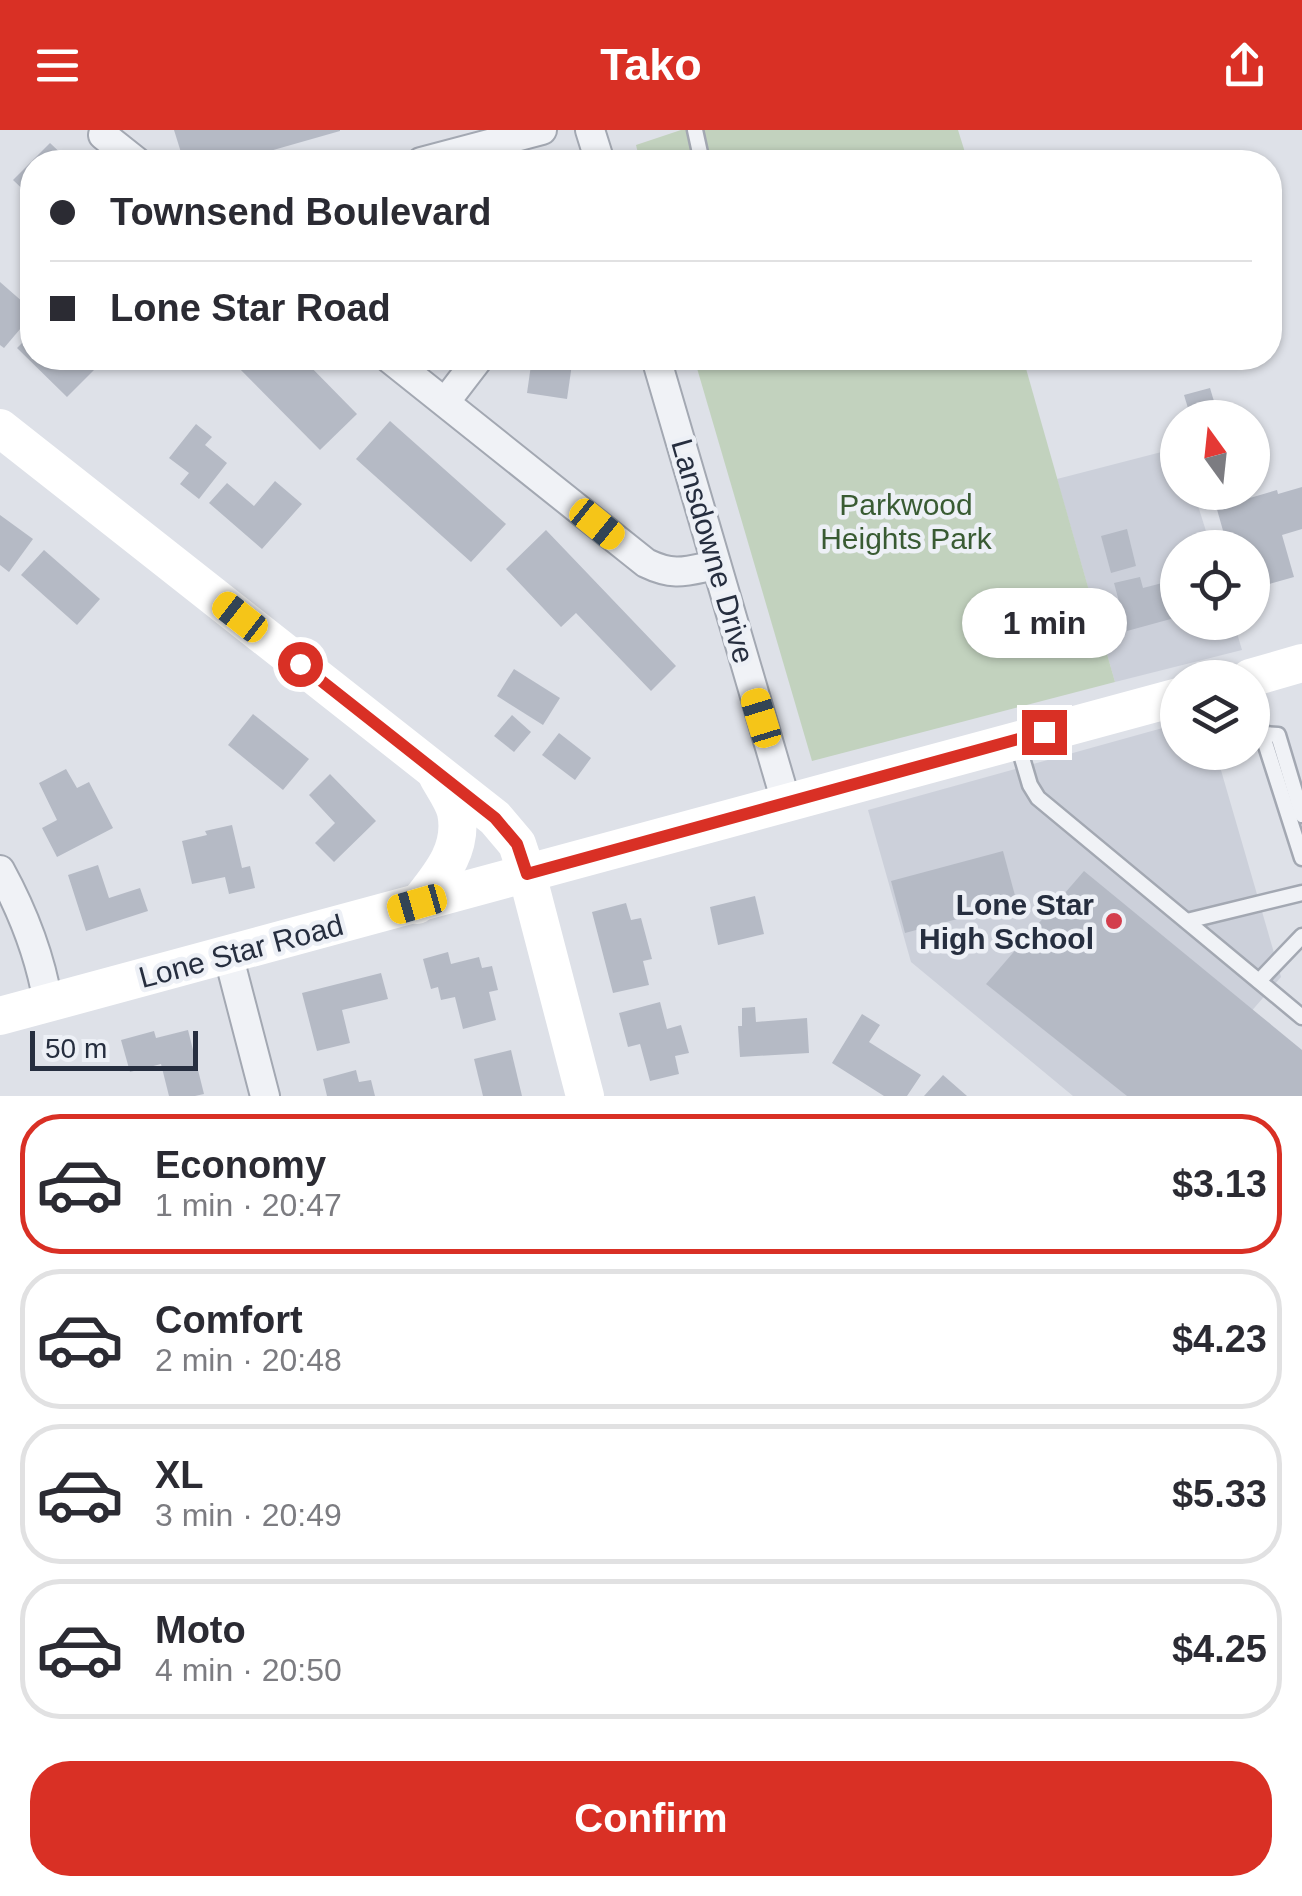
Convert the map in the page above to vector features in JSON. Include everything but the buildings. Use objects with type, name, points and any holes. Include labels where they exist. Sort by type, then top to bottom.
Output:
[{"type":"street","points":[[466,150],[542,130]]},
{"type":"street","points":[[103,135],[122,150]]},
{"type":"street","points":[[405,370],[646,563],[664,572],[716,565]]},
{"type":"street","points":[[446,401],[471,370]]},
{"type":"street","name":"Lansdowne Drive","points":[[659,370],[786,802]]},
{"type":"street","points":[[0,428],[495,818],[517,844],[527,874],[585,1096]]},
{"type":"street","points":[[1270,672],[1302,663]]},
{"type":"street","name":"Lone Star Road","points":[[0,1016],[1160,702]]},
{"type":"street","points":[[417,904],[444,871],[456,846],[456,810],[434,770]]},
{"type":"street","points":[[0,870],[19,905],[42,970],[48,1003]]},
{"type":"street","points":[[228,954],[265,1096]]},
{"type":"lane","points":[[1270,734],[1278,735],[1302,815]]},
{"type":"lane","points":[[1017,740],[1030,785],[1038,798],[1302,1017]]},
{"type":"lane","points":[[1270,756],[1302,858]]},
{"type":"lane","points":[[1187,921],[1302,893]]},
{"type":"lane","points":[[1259,981],[1302,936]]},
{"type":"shaded area","points":[[1160,452],[1160,510],[1199,510],[1206,530],[1160,530],[1160,640],[1239,640],[1242,650],[1202,660],[1160,660],[1160,671],[1115,682],[1057,479]]},
{"type":"shaded area","name":"Lone Star High School","points":[[1160,729],[1160,770],[1221,770],[1281,977],[1178,1096],[1073,1096],[911,962],[868,810]]},
{"type":"green space","points":[[681,130],[958,130],[964,150],[637,150],[636,145]]},
{"type":"green space","name":"Parkwood Heights Park","points":[[698,370],[1026,370],[1115,682],[812,761]]},
{"type":"place","name":"Lone Star High School","points":[[1114,921]]},
{"type":"route","points":[[300,664],[495,818],[517,844],[527,874],[1044,732]]}]
